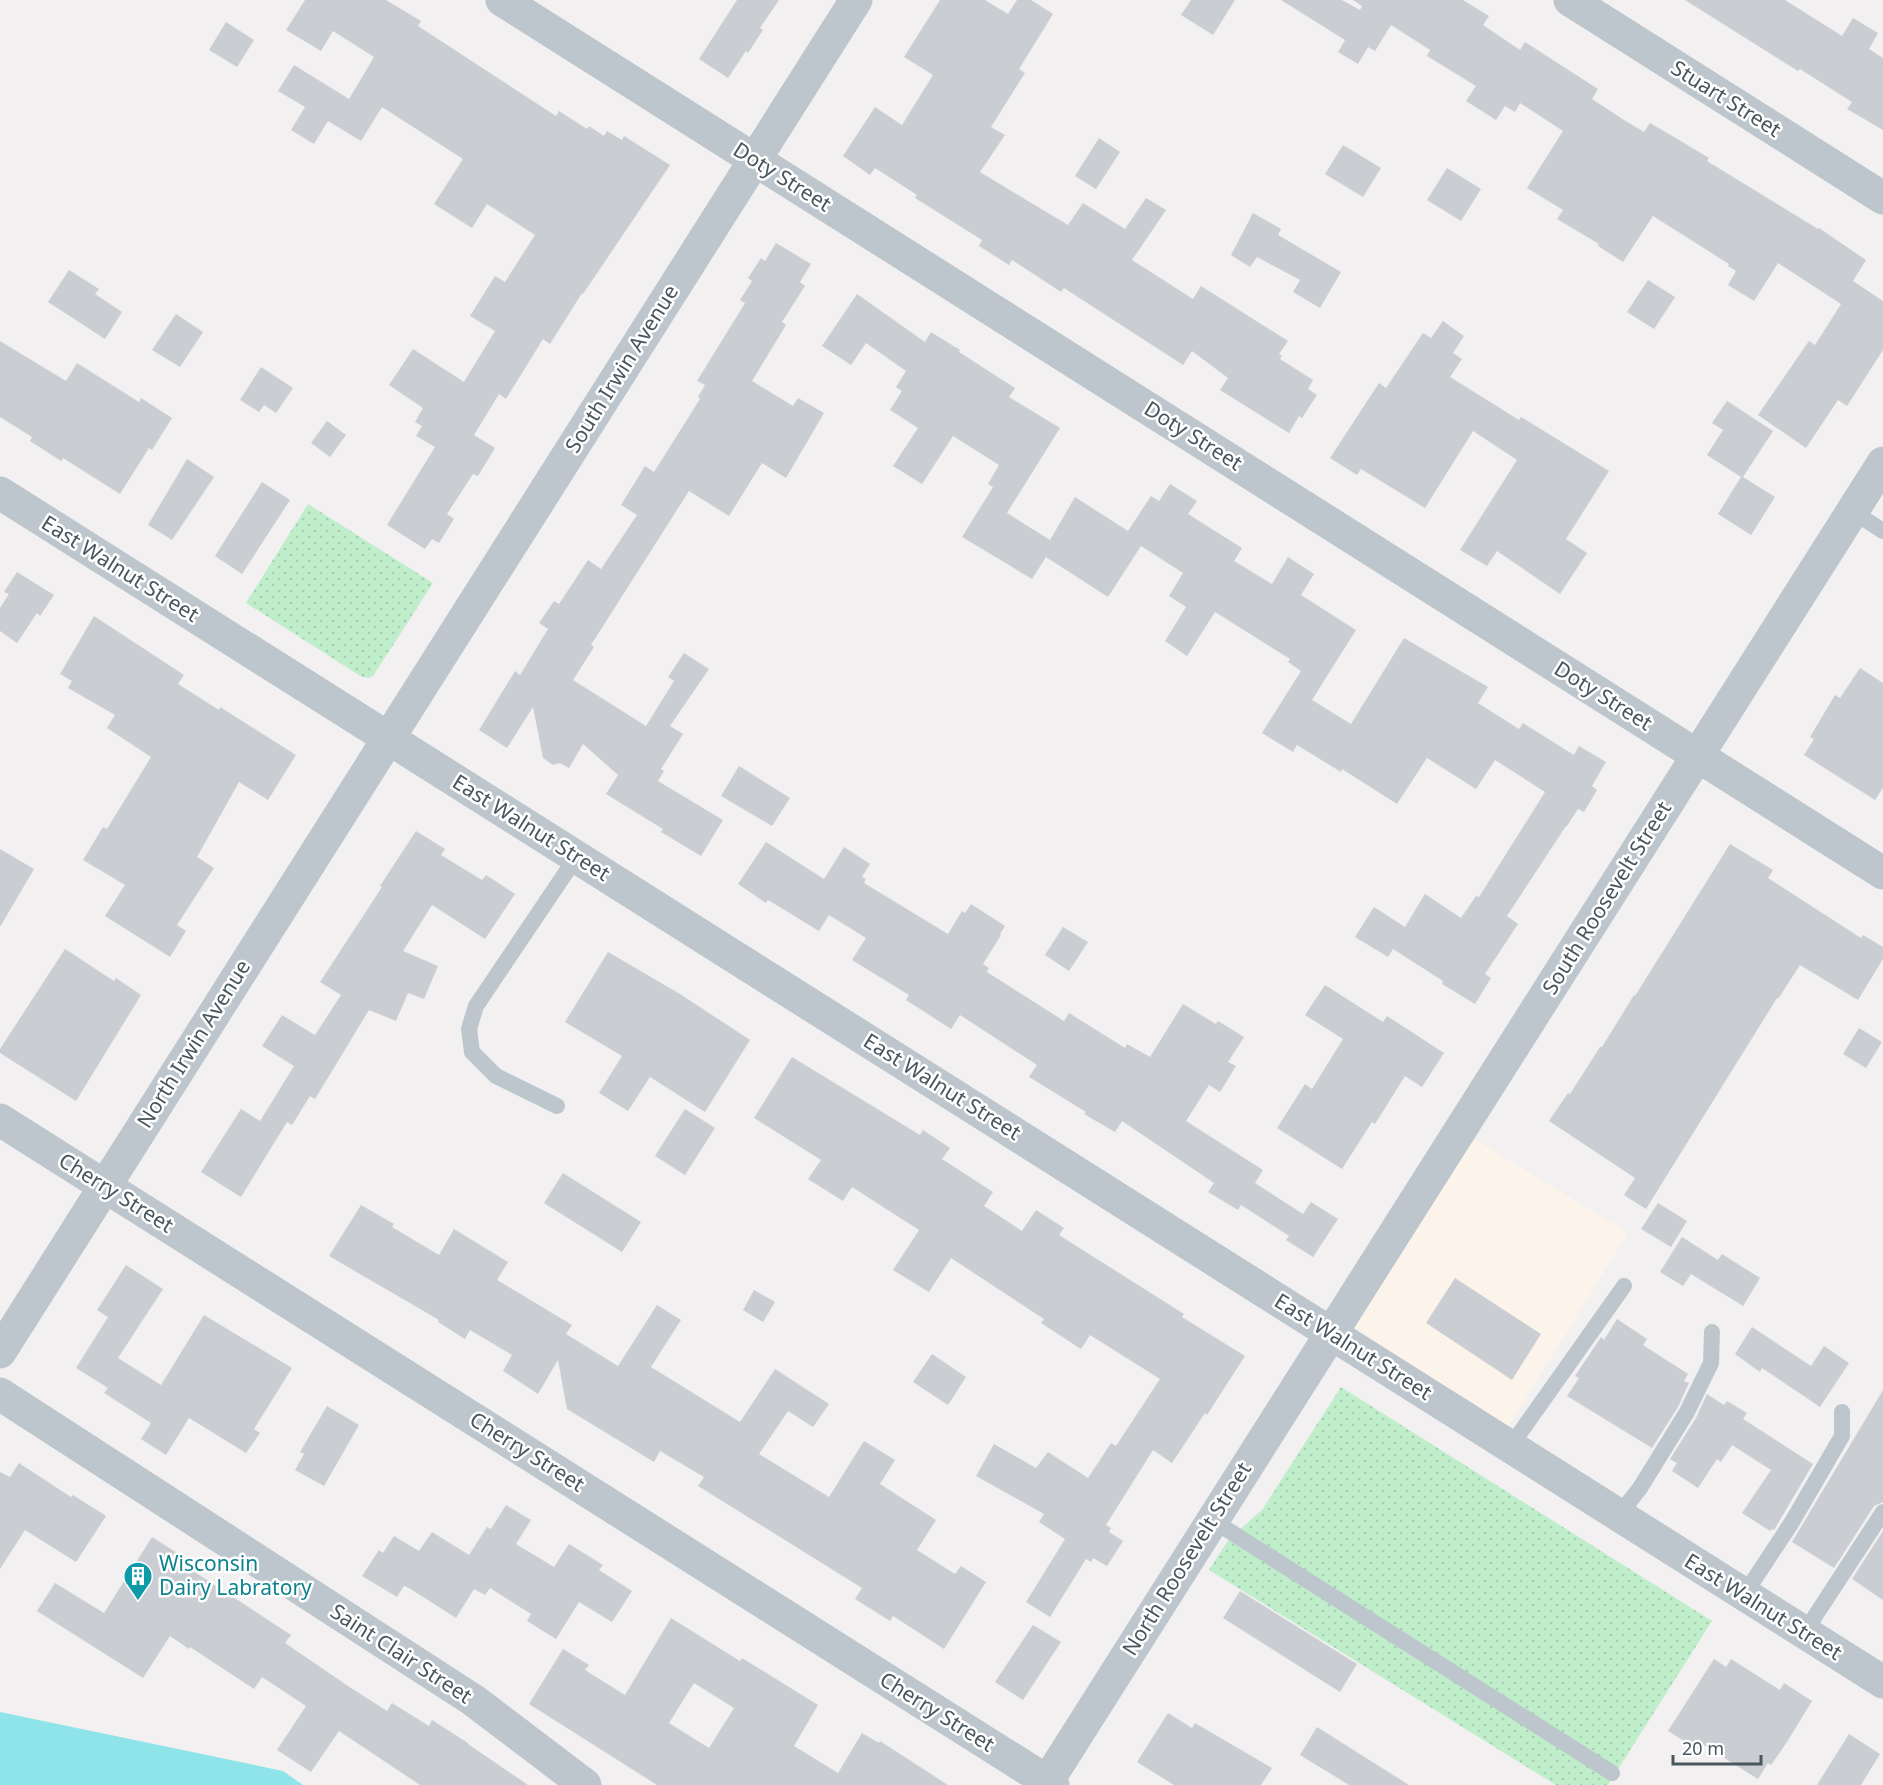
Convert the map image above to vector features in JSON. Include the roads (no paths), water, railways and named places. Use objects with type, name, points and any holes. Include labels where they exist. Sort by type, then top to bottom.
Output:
[{"type":"street","name":"Doty Street","points":[[502,0],[1883,873]]},
{"type":"street","name":"South Irwin Avenue","points":[[388,737],[856,0]]},
{"type":"street","name":"Stuart Street","points":[[1570,0],[1883,198]]},
{"type":"street","name":"South Roosevelt Street","points":[[1331,1333],[1883,463]]},
{"type":"street","name":"East Walnut Street","points":[[0,493],[1883,1682]]},
{"type":"street","name":"North Irwin Avenue","points":[[0,1352],[388,737]]},
{"type":"street","name":"Cherry Street","points":[[0,1120],[1048,1784]]},
{"type":"street","name":"North Roosevelt Street","points":[[1048,1784],[1331,1333]]},
{"type":"street","name":"Saint Clair Street","points":[[0,1394],[473,1700],[585,1785]]},
{"type":"lane","points":[[1852,511],[1883,531]]},
{"type":"lane","points":[[557,1106],[496,1076],[472,1052],[469,1029],[476,1006],[577,856]]},
{"type":"lane","points":[[1510,1447],[1624,1286]]},
{"type":"lane","points":[[1619,1515],[1640,1488],[1687,1412],[1711,1363],[1712,1332]]},
{"type":"lane","points":[[1744,1594],[1792,1522],[1842,1436],[1842,1412]]},
{"type":"lane","points":[[1804,1633],[1883,1512]]},
{"type":"lane","points":[[1212,1520],[1612,1773]]},
{"type":"water","points":[[0,1712],[283,1771],[303,1785],[0,1785]]},
{"type":"place","name":"Wisconsin Dairy Labratory","points":[[138,1602]]}]
